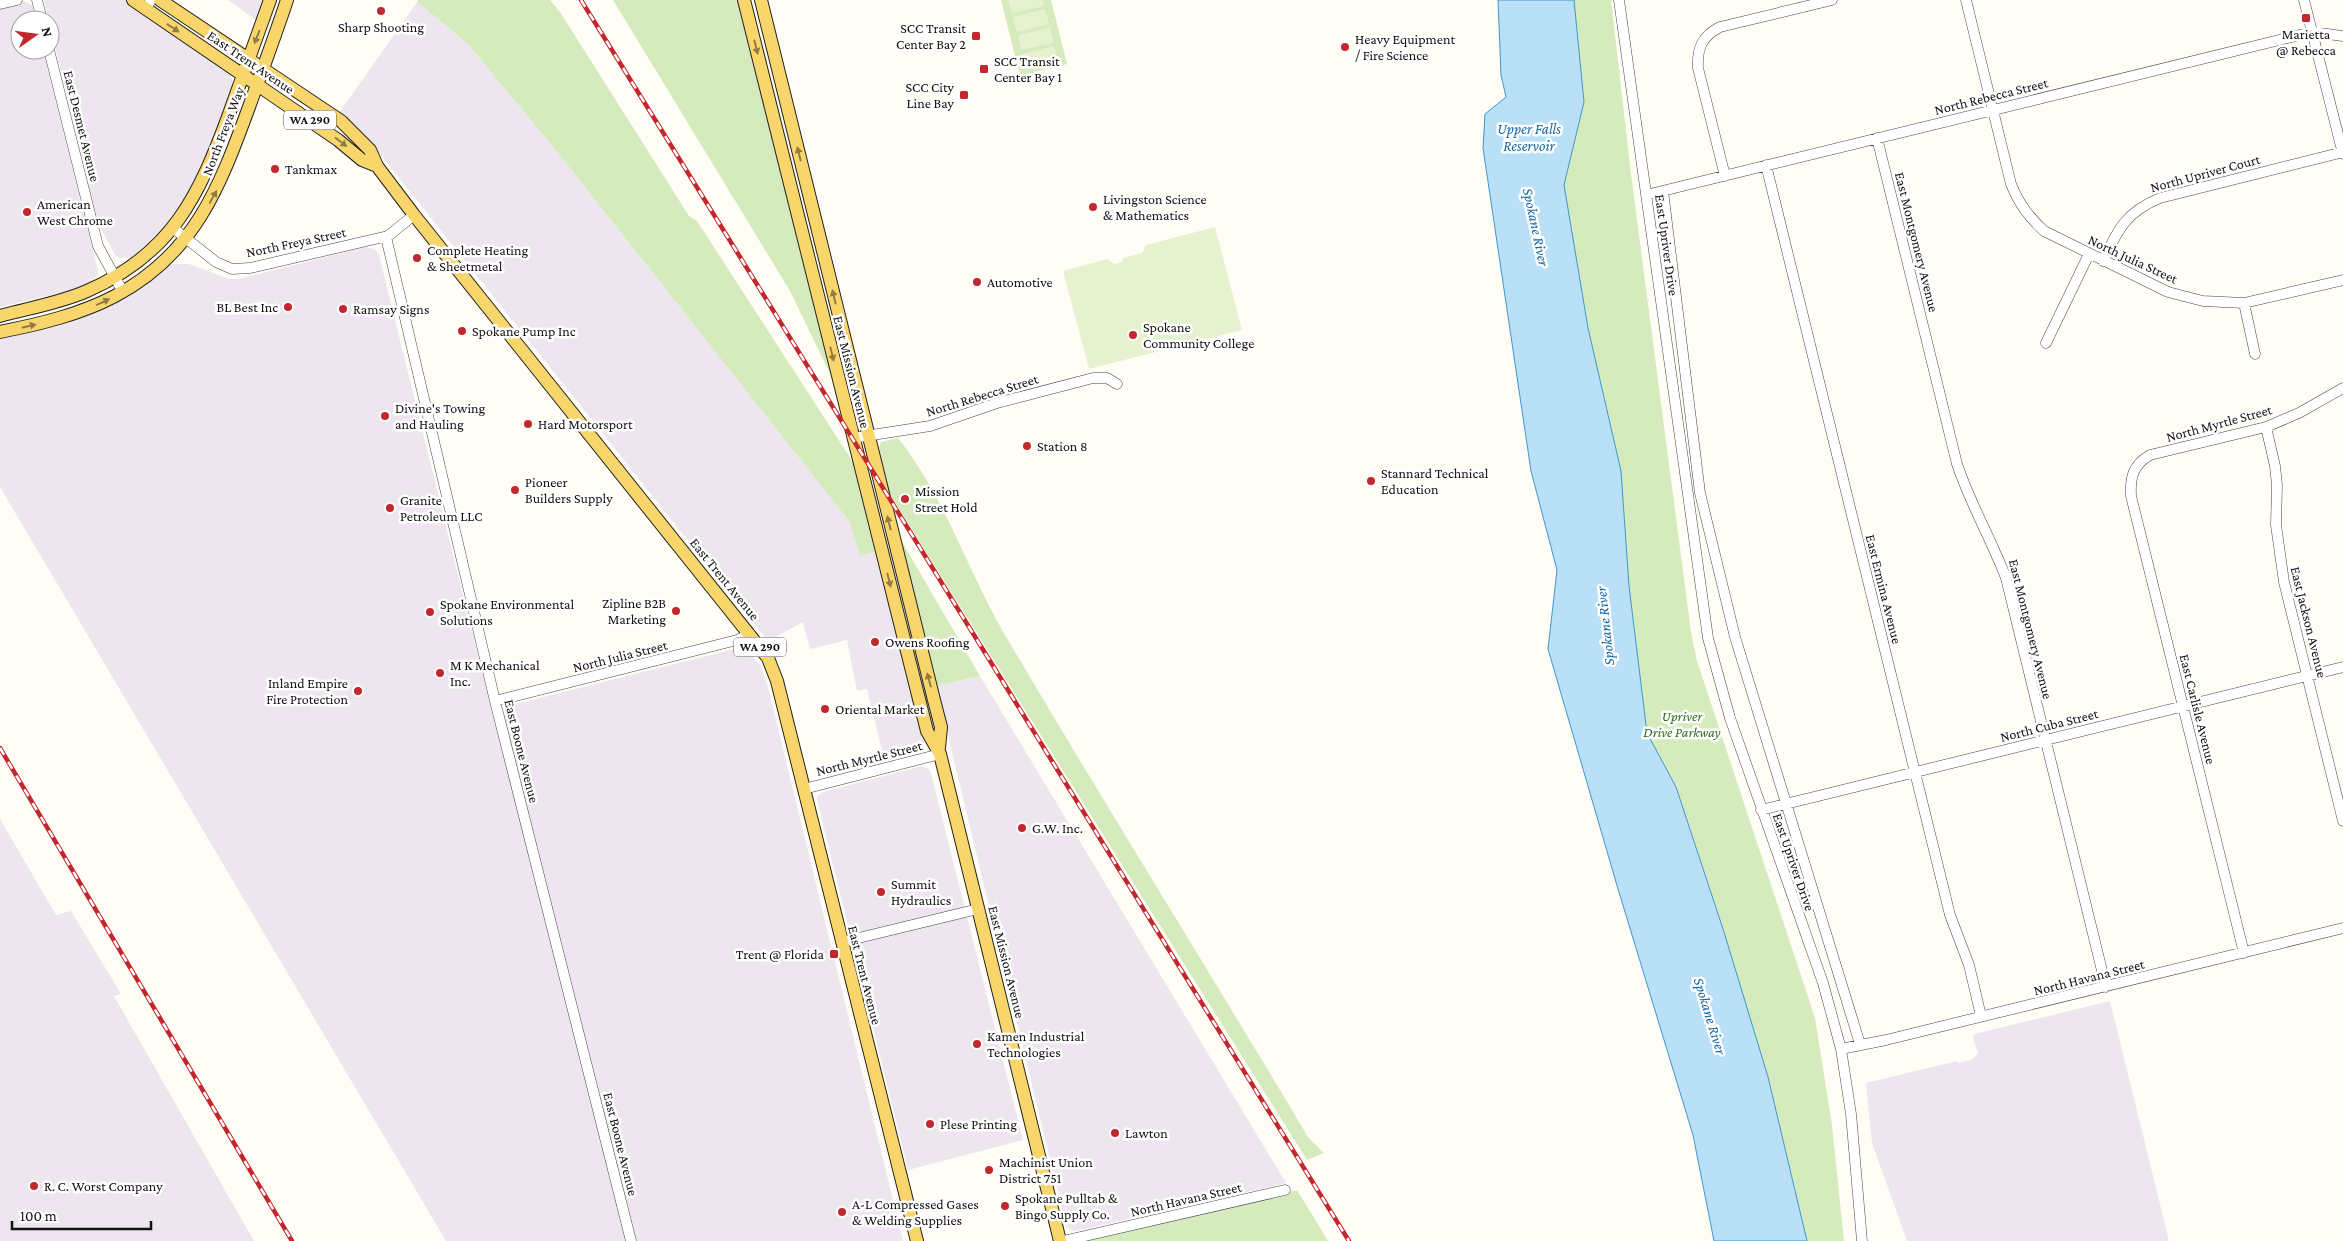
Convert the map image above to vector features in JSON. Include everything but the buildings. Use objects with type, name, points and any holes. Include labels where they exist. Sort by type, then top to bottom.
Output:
[{"type":"main road","name":"East Trent Avenue","points":[[133,0],[148,4],[257,84],[338,140],[362,160],[377,166]]},
{"type":"main road","name":"East Trent Avenue","points":[[160,0],[341,121],[370,150],[377,166],[414,215],[768,658],[776,675],[916,1241]]},
{"type":"main road","name":"North Freya Way","points":[[173,228],[203,181],[270,0]]},
{"type":"main road","name":"North Freya Way","points":[[186,238],[204,212],[221,181],[287,0]]},
{"type":"main road","name":"East Mission Avenue","points":[[744,0],[927,731],[939,751],[1062,1241]]},
{"type":"main road","name":"East Mission Avenue","points":[[761,0],[941,727],[939,751]]},
{"type":"main road","points":[[0,316],[70,297],[114,277],[152,250],[173,228]]},
{"type":"main road","points":[[0,332],[68,316],[123,292],[158,266],[186,238]]},
{"type":"street","points":[[0,4],[17,0]]},
{"type":"street","name":"East Upriver Drive","points":[[1619,0],[1708,638],[1730,718],[1823,983],[1841,1049],[1851,1114],[1862,1241]]},
{"type":"street","points":[[1725,176],[1698,68],[1700,44],[1708,34],[1720,27],[1832,0]]},
{"type":"street","points":[[1966,0],[1992,110]]},
{"type":"street","points":[[2304,0],[2343,153]]},
{"type":"street","name":"North Rebecca Street","points":[[1646,195],[2312,32],[2343,36]]},
{"type":"street","name":"East Desmet Avenue","points":[[52,60],[98,246],[123,292]]},
{"type":"street","name":"North Julia Street","points":[[1992,110],[2017,200],[2028,216],[2044,231],[2103,261],[2168,292],[2203,301],[2244,303],[2343,280]]},
{"type":"street","name":"East Montgomery Avenue","points":[[1877,138],[1957,464],[1966,490],[1994,546],[2006,578],[2044,740],[2106,987]]},
{"type":"street","name":"North Upriver Court","points":[[2103,261],[2118,230],[2128,217],[2143,205],[2160,198],[2343,153]]},
{"type":"street","name":"East Ermina Avenue","points":[[1766,165],[1950,915],[1969,965],[1981,1016]]},
{"type":"street","name":"East Upriver Drive","points":[[1662,191],[1700,493],[1735,637],[1788,803],[1860,1044]]},
{"type":"street","name":"North Freya Street","points":[[173,228],[216,262],[232,269],[272,264],[386,237],[393,234],[414,215]]},
{"type":"street","name":"East Boone Avenue","points":[[386,237],[495,701],[631,1241]]},
{"type":"street","points":[[2046,343],[2089,254]]},
{"type":"street","points":[[2244,303],[2255,354]]},
{"type":"street","name":"North Rebecca Street","points":[[853,438],[930,426],[997,402],[1093,378],[1107,378],[1117,384]]},
{"type":"street","name":"North Myrtle Street","points":[[2132,472],[2141,460],[2150,455],[2266,427],[2300,413],[2343,388]]},
{"type":"street","name":"East Jackson Avenue","points":[[2266,427],[2278,485],[2276,525],[2278,552],[2343,821]]},
{"type":"street","name":"East Carlisle Avenue","points":[[2132,472],[2132,496],[2244,953]]},
{"type":"street","points":[[1687,494],[1700,493]]},
{"type":"street","name":"North Julia Street","points":[[495,701],[736,640],[750,634]]},
{"type":"street","name":"North Cuba Street","points":[[1761,810],[2343,667]]},
{"type":"street","name":"North Myrtle Street","points":[[804,789],[939,751]]},
{"type":"street","points":[[842,942],[978,908]]},
{"type":"street","name":"North Havana Street","points":[[1841,1049],[2106,987],[2343,928]]},
{"type":"street","name":"North Havana Street","points":[[1062,1241],[1285,1190]]},
{"type":"shaded area","points":[[44,0],[125,0],[228,71],[231,76],[233,85],[202,171],[178,212],[159,235],[130,258],[120,258],[115,255],[97,221],[58,60],[60,60],[60,10],[46,10]]},
{"type":"shaded area","points":[[228,0],[263,0],[256,20]]},
{"type":"shaded area","points":[[23,1],[32,5],[33,10],[10,10],[10,60],[46,60],[98,275],[91,282],[69,291],[0,307],[0,7]]},
{"type":"shaded area","points":[[417,2],[467,43],[558,153],[849,521],[860,555],[875,552],[924,743],[921,750],[884,759],[867,689],[857,691],[847,640],[810,649],[803,622],[768,641],[376,149],[339,113]]},
{"type":"shaded area","points":[[366,247],[376,250],[379,255],[493,716],[509,714],[512,705],[738,648],[748,650],[761,667],[768,687],[903,1241],[446,1241],[0,487],[0,337],[19,333],[172,264],[189,264],[229,279],[238,279]]},
{"type":"shaded area","points":[[980,676],[1286,1183],[1076,1231],[1066,1226],[936,686]]},
{"type":"shaded area","points":[[922,766],[929,769],[931,773],[1023,1140],[908,1170],[817,796],[823,792]]},
{"type":"shaded area","points":[[0,819],[56,915],[71,911],[121,994],[114,996],[254,1241],[0,1241]]},
{"type":"shaded area","points":[[2110,1001],[2169,1241],[1907,1241],[1872,1143],[1866,1083],[1957,1061],[1958,1063],[1971,1060],[1978,1054],[1973,1037],[1975,1034]]},
{"type":"green space","points":[[418,0],[550,0],[560,12],[689,216],[697,221],[853,462],[875,552],[860,556],[849,521],[558,153],[467,43],[417,2]]},
{"type":"green space","points":[[613,0],[738,0],[833,380],[790,291]]},
{"type":"green space","points":[[1001,0],[1051,0],[1067,64],[1020,76]]},
{"type":"green space","points":[[1008,0],[1043,0],[1044,6],[1012,13]]},
{"type":"green space","name":"Upriver Drive Parkway","points":[[1574,0],[1611,0],[1631,174],[1691,632],[1697,661],[1815,1018],[1832,1125],[1844,1241],[1807,1241],[1768,1077],[1676,787],[1647,733],[1629,586],[1621,471],[1588,328],[1564,185],[1584,102]]},
{"type":"green space","points":[[1045,9],[1049,24],[1017,32],[1013,17]]},
{"type":"green space","points":[[1050,28],[1054,43],[1021,50],[1018,35]]},
{"type":"green space","points":[[1054,46],[1058,61],[1026,69],[1022,54]]},
{"type":"green space","points":[[1215,227],[1242,330],[1089,369],[1063,271],[1107,259],[1114,264],[1122,262],[1123,258],[1142,253],[1146,245]]},
{"type":"green space","points":[[898,438],[915,461],[929,485],[991,610],[1042,698],[1308,1137],[1324,1153],[1307,1160],[889,493],[879,447],[881,442]]},
{"type":"green space","points":[[897,533],[980,676],[936,686]]},
{"type":"green space","points":[[1297,1190],[1328,1241],[1082,1241]]},
{"type":"water","name":"Upper Falls Reservoir","points":[[1498,0],[1574,0],[1584,102],[1564,185],[1588,328],[1621,471],[1629,586],[1647,733],[1676,787],[1724,932],[1768,1077],[1807,1241],[1714,1241],[1693,1135],[1618,889],[1548,649],[1557,570],[1531,471],[1483,148],[1485,114],[1506,97],[1501,75]]},
{"type":"railway","points":[[581,0],[1349,1241]]},
{"type":"railway","points":[[0,748],[292,1241]]},
{"type":"place","name":"Sharp Shooting","points":[[381,11]]},
{"type":"place","name":"Marietta @ Rebecca","points":[[2306,18]]},
{"type":"place","name":"SCC Transit Center Bay 2","points":[[976,36]]},
{"type":"place","name":"Heavy Equipment / Fire Science","points":[[1345,47]]},
{"type":"place","name":"SCC Transit Center Bay 1","points":[[984,69]]},
{"type":"place","name":"SCC City Line Bay","points":[[964,95]]},
{"type":"place","name":"Tankmax","points":[[275,169]]},
{"type":"place","name":"Livingston Science & Mathematics","points":[[1093,207]]},
{"type":"place","name":"American West Chrome","points":[[27,212]]},
{"type":"place","name":"Complete Heating & Sheetmetal","points":[[417,258]]},
{"type":"place","name":"Automotive","points":[[977,282]]},
{"type":"place","name":"BL Best Inc","points":[[288,307]]},
{"type":"place","name":"Ramsay Signs","points":[[343,309]]},
{"type":"place","name":"Spokane Pump Inc","points":[[462,331]]},
{"type":"place","name":"Spokane Community College","points":[[1133,335]]},
{"type":"place","name":"Divine's Towing and Hauling","points":[[385,416]]},
{"type":"place","name":"Hard Motorsport","points":[[528,424]]},
{"type":"place","name":"Station 8","points":[[1027,446]]},
{"type":"place","name":"Stannard Technical Education","points":[[1371,481]]},
{"type":"place","name":"Pioneer Builders Supply","points":[[515,490]]},
{"type":"place","name":"Mission Street Hold","points":[[905,499]]},
{"type":"place","name":"Granite Petroleum LLC","points":[[390,508]]},
{"type":"place","name":"Zipline B2B Marketing","points":[[676,611]]},
{"type":"place","name":"Spokane Environmental Solutions","points":[[430,612]]},
{"type":"place","name":"Owens Roofing","points":[[875,642]]},
{"type":"place","name":"M K Mechanical Inc.","points":[[440,673]]},
{"type":"place","name":"Inland Empire Fire Protection","points":[[358,691]]},
{"type":"place","name":"Oriental Market","points":[[825,709]]},
{"type":"place","name":"G.W. Inc.","points":[[1022,828]]},
{"type":"place","name":"Summit Hydraulics","points":[[881,892]]},
{"type":"place","name":"Trent @ Florida","points":[[834,954]]},
{"type":"place","name":"Kamen Industrial Technologies","points":[[977,1044]]},
{"type":"place","name":"Plese Printing","points":[[930,1124]]},
{"type":"place","name":"Lawton","points":[[1115,1133]]},
{"type":"place","name":"Machinist Union District 751","points":[[989,1170]]},
{"type":"place","name":"R. C. Worst Company","points":[[34,1186]]},
{"type":"place","name":"Spokane Pulltab & Bingo Supply Co.","points":[[1005,1206]]},
{"type":"place","name":"A-L Compressed Gases & Welding Supplies","points":[[842,1212]]},
{"type":"water label","name":"Spokane River","points":[[1536,227]]},
{"type":"water label","name":"Spokane River","points":[[1605,626]]},
{"type":"water label","name":"Spokane River","points":[[1710,1016]]}]
